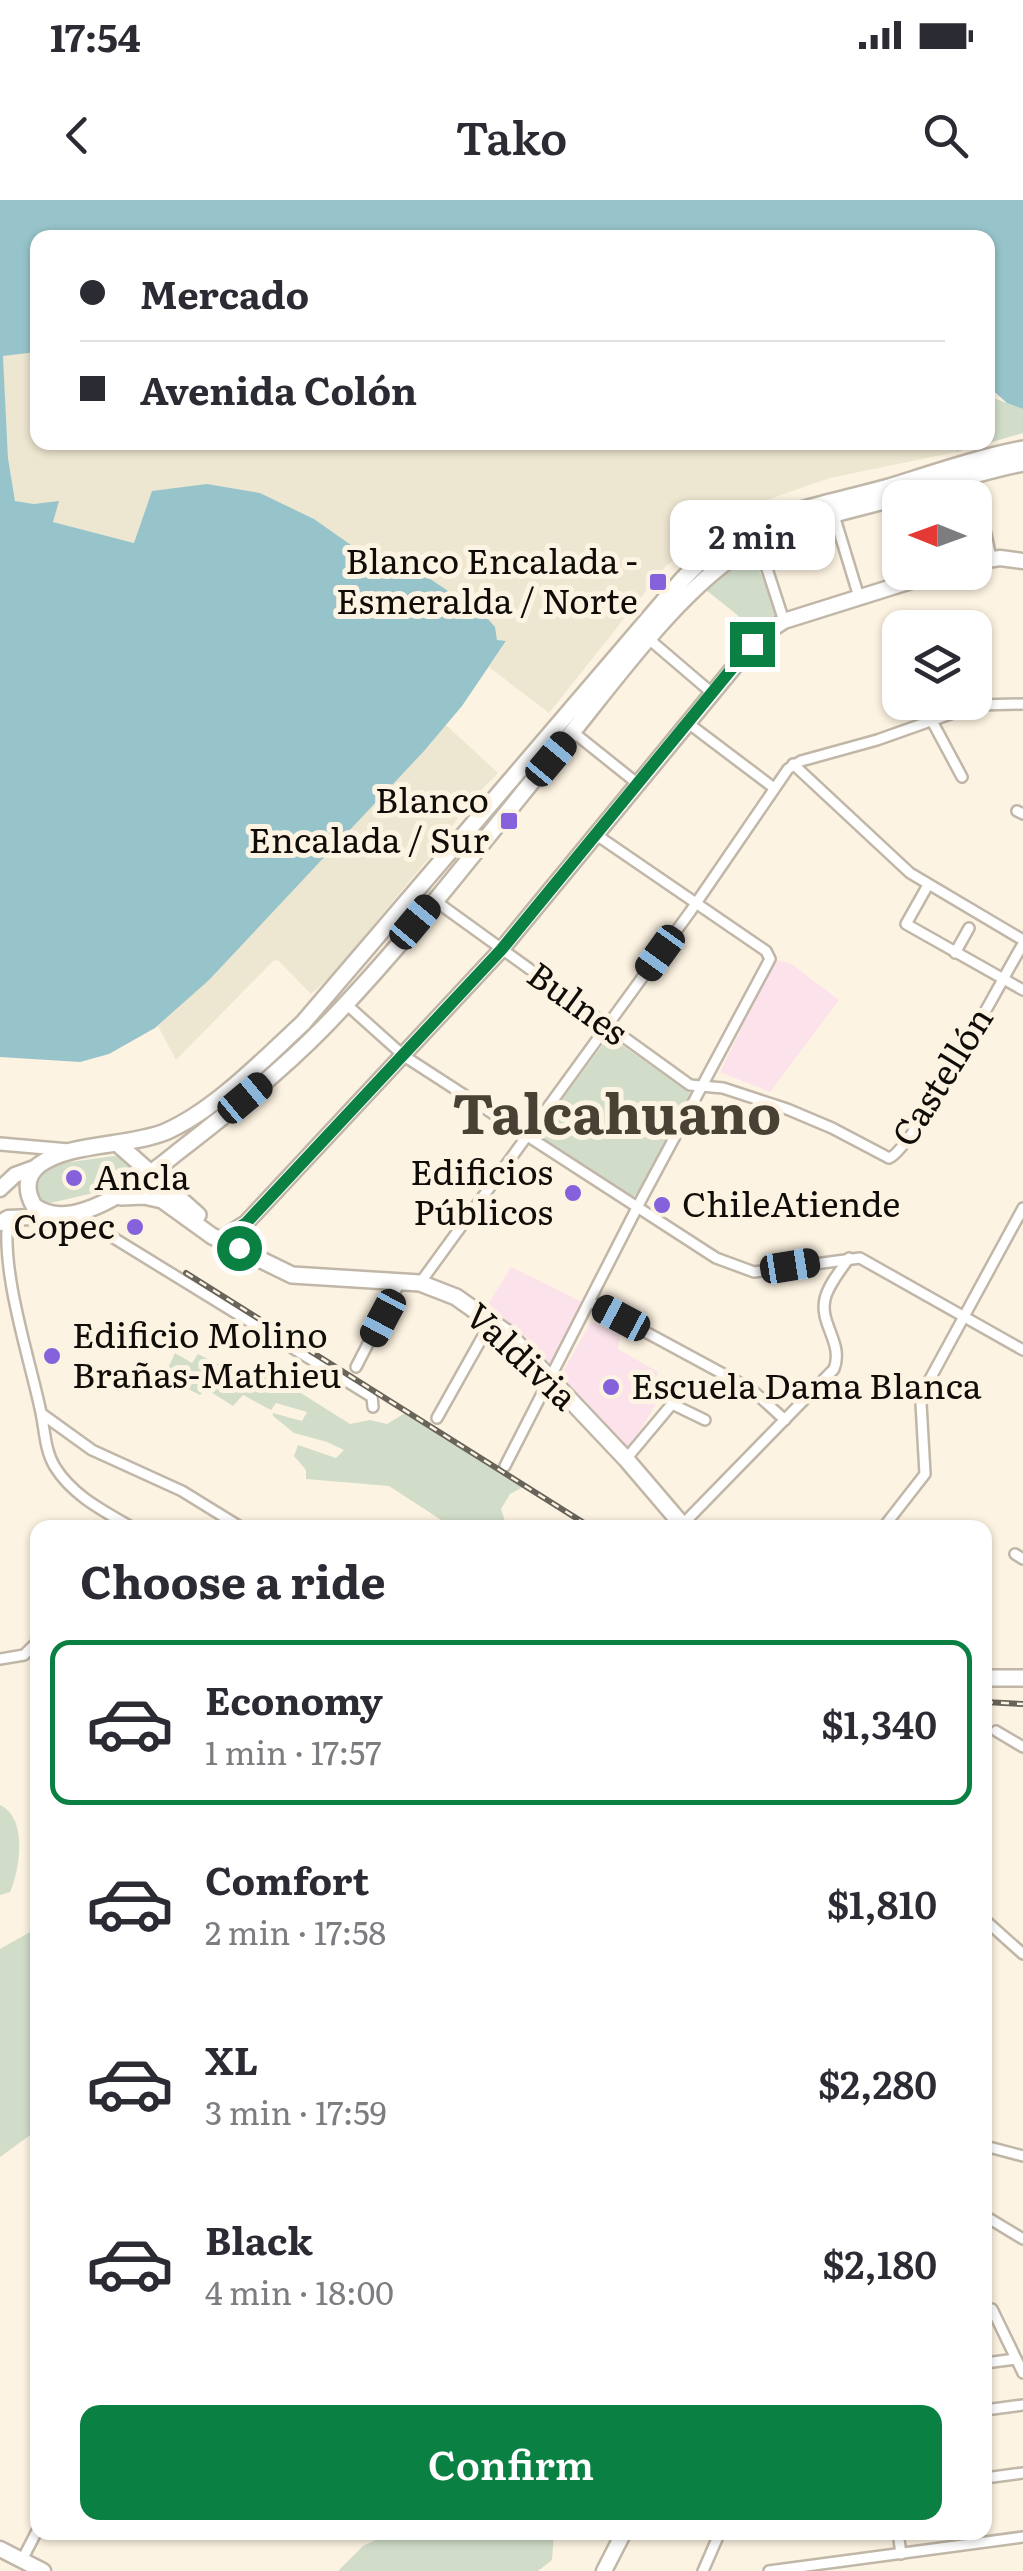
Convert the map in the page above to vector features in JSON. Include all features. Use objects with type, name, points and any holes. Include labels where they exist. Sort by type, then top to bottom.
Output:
[{"type":"main road","points":[[750,533],[834,515],[1023,449]]},
{"type":"main road","points":[[0,1186],[56,1156],[164,1132],[195,1115],[286,1039],[340,982],[574,708],[750,533],[972,468],[1023,463]]},
{"type":"main road","points":[[992,560],[1023,561]]},
{"type":"main road","points":[[222,1237],[246,1223],[501,950],[758,638],[784,621],[884,590]]},
{"type":"main road","points":[[3,1219],[61,1215],[111,1199],[152,1173],[280,1070],[346,1004],[434,900],[573,732],[642,639]]},
{"type":"main road","points":[[573,732],[574,708]]},
{"type":"main road","points":[[413,896],[434,900]]},
{"type":"main road","points":[[340,982],[346,1004]]},
{"type":"main road","name":"Valdivia","points":[[118,1145],[222,1237]]},
{"type":"main road","points":[[37,1167],[30,1176],[29,1196],[38,1210],[61,1215]]},
{"type":"main road","name":"Valdivia","points":[[111,1199],[144,1196],[162,1200],[284,1272],[420,1283],[447,1292],[492,1320],[626,1458],[679,1520]]},
{"type":"main road","points":[[992,1678],[1023,1678]]},
{"type":"main road","points":[[604,2571],[620,2540]]},
{"type":"main road","points":[[0,2549],[22,2566]]},
{"type":"main road","points":[[0,2560],[43,2571]]},
{"type":"street","points":[[972,468],[973,480]]},
{"type":"street","points":[[834,515],[859,598]]},
{"type":"street","points":[[750,533],[784,621]]},
{"type":"street","points":[[642,639],[712,693]]},
{"type":"street","points":[[420,1283],[794,764],[981,704],[1023,704]]},
{"type":"street","points":[[932,721],[962,777]]},
{"type":"street","points":[[688,723],[774,788]]},
{"type":"street","points":[[573,732],[638,784]]},
{"type":"street","points":[[794,764],[897,862],[928,886],[1023,942]]},
{"type":"street","points":[[505,1466],[770,956],[598,836]]},
{"type":"street","points":[[928,886],[906,924],[1023,990]]},
{"type":"street","name":"Bulnes","points":[[434,900],[690,1085],[723,1088],[787,1109],[892,1158]]},
{"type":"street","points":[[955,952],[969,928]]},
{"type":"street","name":"Castellón","points":[[892,1158],[926,1112],[1023,942]]},
{"type":"street","points":[[346,1004],[404,1056],[709,1254],[748,1272],[849,1258],[864,1260],[1023,1350]]},
{"type":"street","points":[[0,1144],[83,1150]]},
{"type":"street","points":[[88,1208],[104,1232]]},
{"type":"street","points":[[889,1520],[925,1474],[921,1398],[1023,1208]]},
{"type":"street","points":[[61,1215],[104,1232],[372,1398],[373,1407]]},
{"type":"street","points":[[3,1219],[18,1317],[48,1454],[66,1482],[119,1520]]},
{"type":"street","points":[[690,1520],[836,1365],[837,1348],[824,1302],[849,1258]]},
{"type":"street","points":[[356,1367],[400,1282]]},
{"type":"street","points":[[590,1302],[752,1389],[785,1420]]},
{"type":"street","points":[[437,1418],[492,1320]]},
{"type":"street","points":[[626,1458],[672,1404],[705,1420]]},
{"type":"street","points":[[42,1414],[92,1450],[182,1491],[229,1520]]},
{"type":"street","points":[[0,1660],[18,1658],[30,1648]]},
{"type":"street","points":[[996,1730],[1023,1747]]},
{"type":"street","points":[[992,1926],[1023,1954]]},
{"type":"street","points":[[992,2148],[1023,2156]]},
{"type":"street","points":[[992,2220],[1023,2240]]},
{"type":"street","points":[[992,2308],[1023,2372]]},
{"type":"street","points":[[992,2362],[1016,2358]]},
{"type":"street","points":[[992,2409],[1023,2405]]},
{"type":"street","points":[[992,2477],[1023,2473]]},
{"type":"street","points":[[769,2571],[1023,2537]]},
{"type":"street","points":[[22,2566],[33,2540]]},
{"type":"street","points":[[703,2571],[717,2540]]},
{"type":"street","points":[[899,2540],[901,2554]]},
{"type":"shaded area","points":[[30,353],[30,450],[956,452],[830,478],[752,505],[666,566],[549,713],[489,667],[506,642],[497,640],[494,627],[461,594],[451,593],[426,576],[411,572],[406,577],[394,571],[395,567],[371,559],[314,519],[260,493],[207,484],[189,487],[135,543],[52,522],[58,502],[15,501],[8,458],[3,356]]},
{"type":"shaded area","points":[[446,725],[498,773],[466,806],[442,842],[331,976],[311,994],[278,960],[273,961],[176,1060],[158,1026],[209,979]]},
{"type":"shaded area","points":[[775,960],[790,963],[839,1000],[770,1092],[720,1072]]},
{"type":"shaded area","points":[[511,1267],[584,1303],[552,1365],[487,1306]]},
{"type":"shaded area","name":"Escuela Dama Blanca","points":[[591,1322],[620,1334],[618,1349],[658,1372],[649,1395],[658,1400],[631,1447],[625,1447],[563,1379],[562,1373]]},
{"type":"green space","points":[[995,399],[1023,409],[1023,433],[995,441]]},
{"type":"green space","points":[[746,556],[754,558],[779,616],[756,630],[706,590]]},
{"type":"green space","points":[[607,1039],[616,1041],[690,1093],[690,1102],[639,1193],[632,1197],[540,1137],[541,1128]]},
{"type":"green space","points":[[121,1155],[138,1170],[136,1175],[98,1192],[46,1204],[33,1191],[32,1180],[49,1165]]},
{"type":"green space","points":[[175,1353],[192,1363],[198,1354],[244,1377],[252,1366],[350,1424],[370,1420],[387,1424],[405,1413],[523,1487],[510,1494],[501,1509],[505,1520],[441,1520],[389,1486],[306,1479],[306,1470],[294,1456],[298,1445],[336,1458],[344,1450],[294,1433],[273,1416],[302,1421],[307,1412],[276,1403],[271,1410],[243,1395],[233,1406],[206,1389],[200,1395],[164,1377]]},
{"type":"green space","points":[[0,1805],[15,1821],[19,1845],[10,1892],[0,1895]]},
{"type":"green space","points":[[30,1932],[30,2135],[0,2157],[0,1949]]},
{"type":"green space","points":[[376,2540],[553,2540],[552,2560],[538,2571],[338,2571],[363,2546]]},
{"type":"water","points":[[0,200],[1023,200],[1023,409],[1007,403],[995,392],[995,230],[30,230],[30,353],[3,356],[8,458],[15,501],[59,501],[53,522],[134,543],[152,491],[207,484],[260,493],[314,519],[371,559],[396,566],[395,572],[406,577],[411,571],[426,576],[451,593],[467,596],[495,627],[497,640],[506,641],[462,706],[424,751],[209,980],[155,1028],[109,1054],[80,1062],[0,1057]]},
{"type":"railway","points":[[186,1273],[579,1520]]},
{"type":"railway","points":[[992,1702],[1023,1704]]},
{"type":"place","name":"Blanco Encalada - Esmeralda / Norte","points":[[658,582]]},
{"type":"place","name":"Blanco Encalada / Sur","points":[[509,821]]},
{"type":"place","name":"Ancla","points":[[74,1178]]},
{"type":"place","name":"Edificios Públicos","points":[[573,1193]]},
{"type":"place","name":"ChileAtiende","points":[[662,1205]]},
{"type":"place","name":"Copec","points":[[135,1227]]},
{"type":"place","name":"Edificio Molino Brañas-Mathieu","points":[[52,1356]]},
{"type":"place","name":"Escuela Dama Blanca","points":[[611,1387]]},
{"type":"district","name":"Talcahuano","points":[[617,1115]]},
{"type":"route","points":[[239,1248],[256,1256],[227,1235],[246,1223],[501,950],[752,644]]}]
